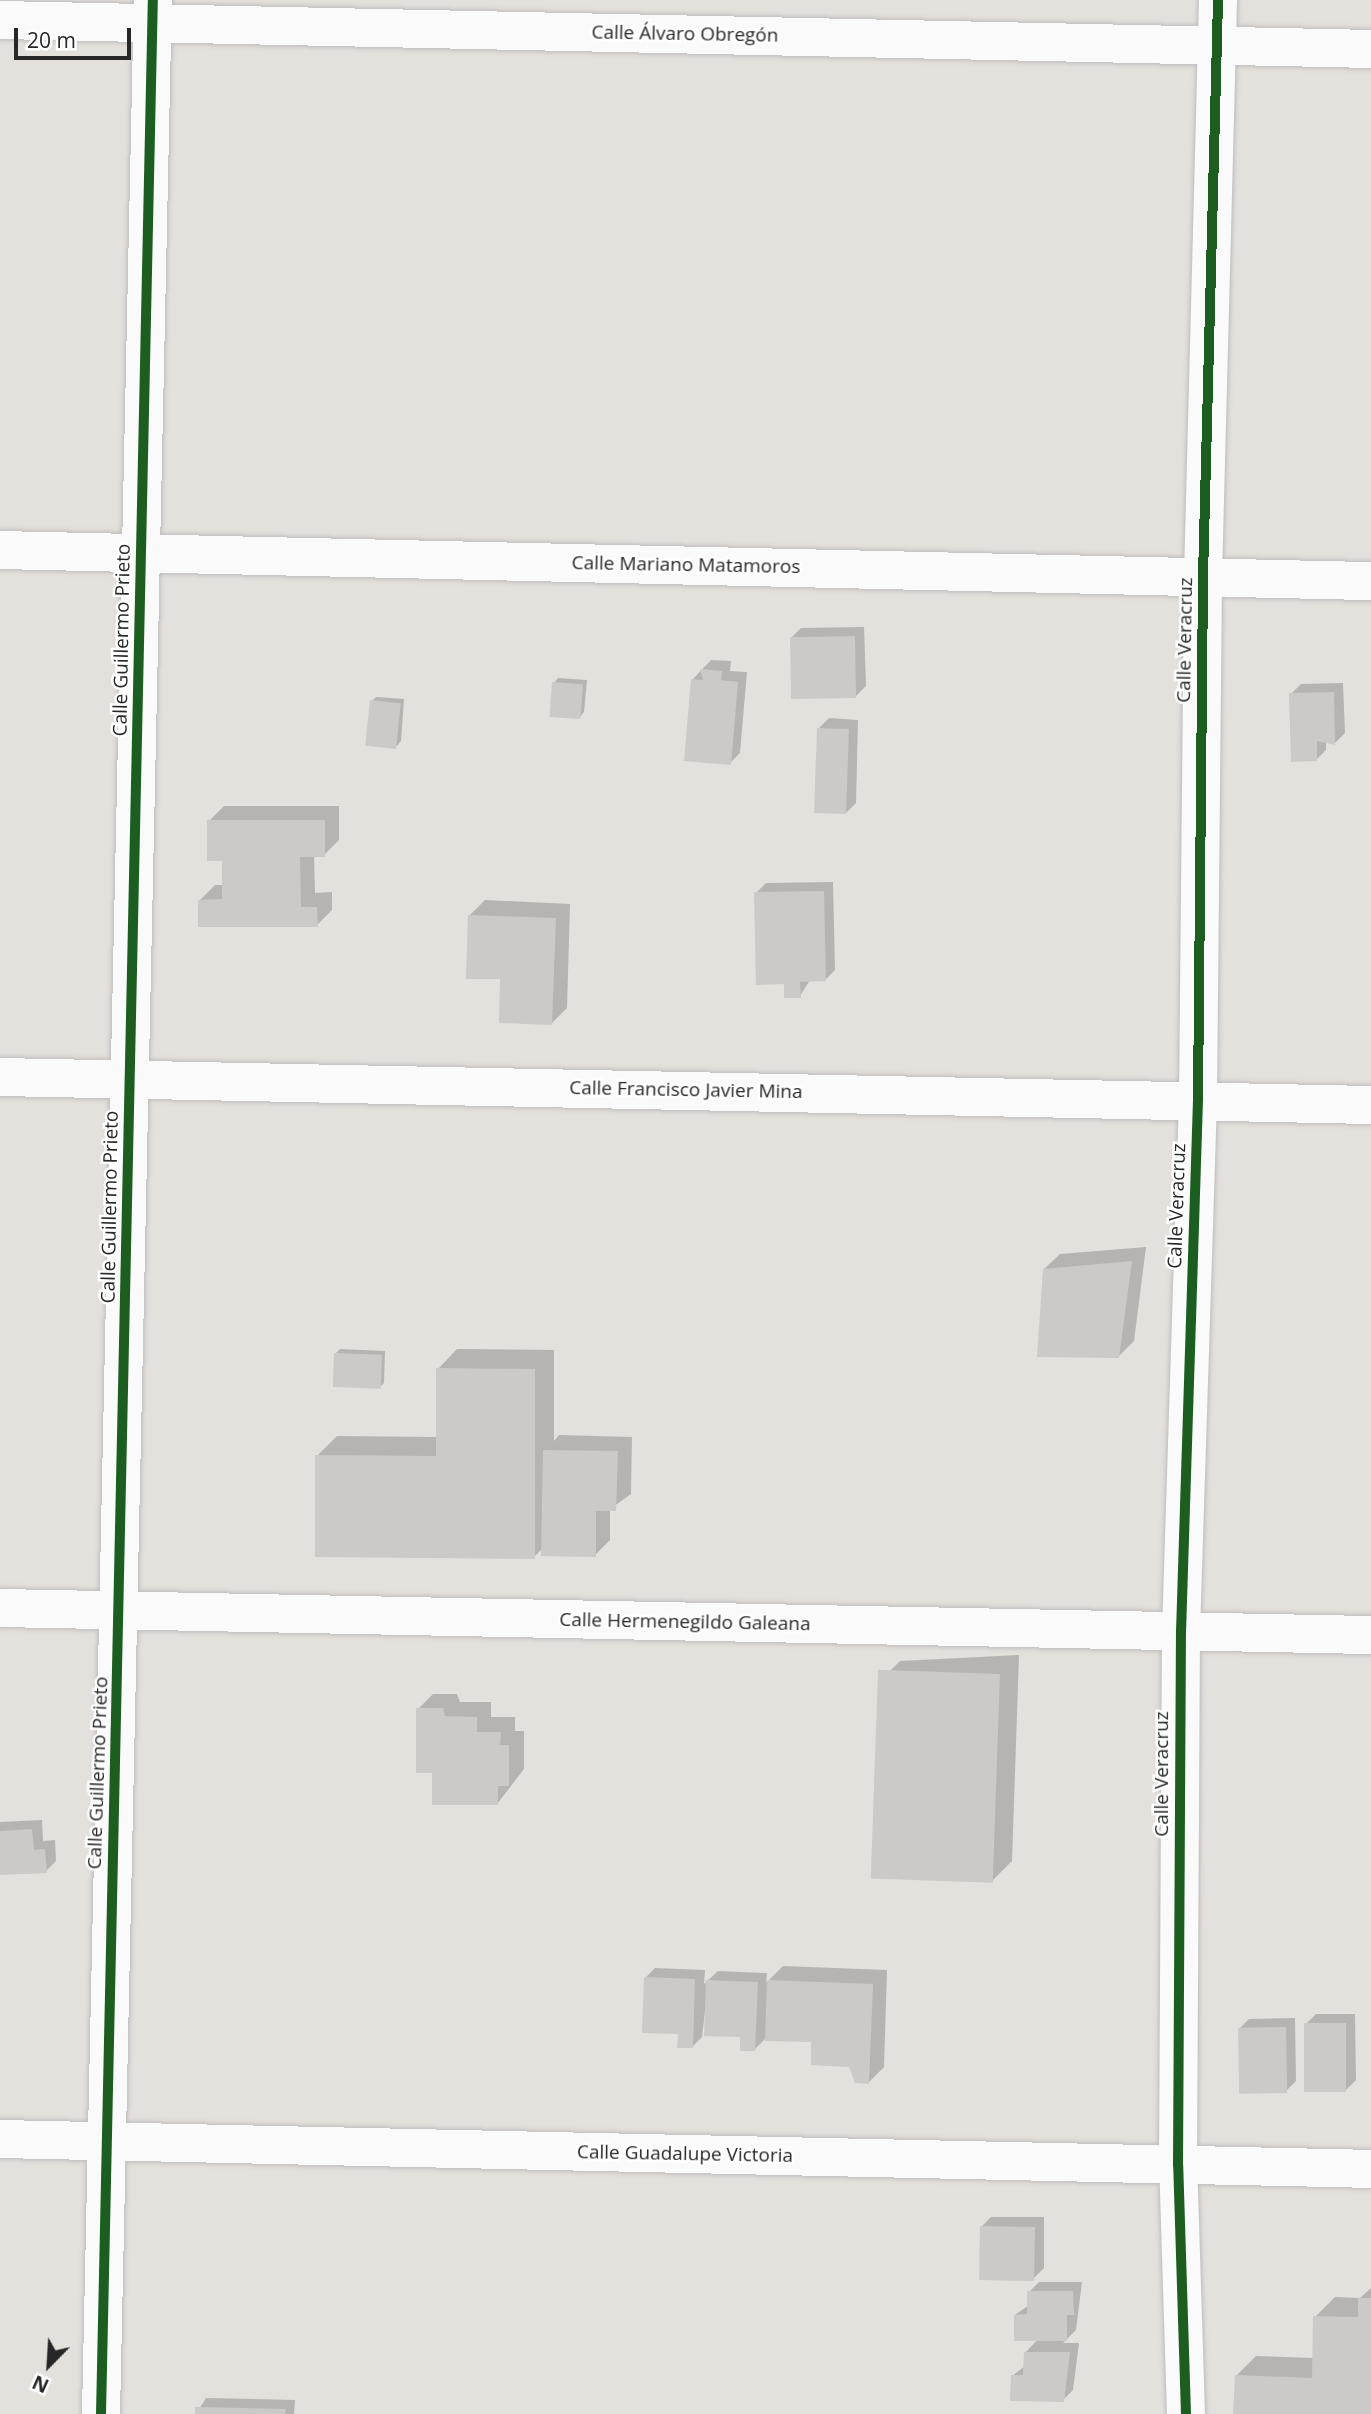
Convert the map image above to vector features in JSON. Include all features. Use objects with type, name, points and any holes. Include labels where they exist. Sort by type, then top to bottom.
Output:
[{"type":"street","name":"Calle Veracruz","points":[[1186,2414],[1178,2165],[1181,1632],[1198,1100],[1203,577],[1218,0]]},
{"type":"street","name":"Calle Álvaro Obregón","points":[[0,20],[153,12],[1371,49]]},
{"type":"street","name":"Calle Guillermo Prieto","points":[[101,2414],[153,12]]},
{"type":"street","name":"Calle Mariano Matamoros","points":[[0,550],[1371,581]]},
{"type":"street","name":"Calle Francisco Javier Mina","points":[[0,1077],[1371,1105]]},
{"type":"street","name":"Calle Hermenegildo Galeana","points":[[0,1608],[1371,1635]]},
{"type":"street","name":"Calle Guadalupe Victoria","points":[[0,2139],[1371,2169]]},
{"type":"building","points":[[855,636],[856,698],[791,699],[790,637]]},
{"type":"building","points":[[700,669],[722,671],[721,680],[738,682],[731,765],[684,761],[691,679],[703,680]]},
{"type":"building","points":[[552,682],[583,684],[580,719],[550,717]]},
{"type":"building","points":[[1334,692],[1335,745],[1317,741],[1317,761],[1291,762],[1289,693]]},
{"type":"building","points":[[370,700],[401,703],[396,749],[365,746]]},
{"type":"building","points":[[817,728],[849,729],[846,814],[814,813]]},
{"type":"building","points":[[207,820],[325,820],[325,857],[300,857],[301,907],[317,907],[318,927],[198,927],[198,900],[222,899],[222,861],[207,861]]},
{"type":"building","points":[[824,891],[826,981],[800,982],[801,998],[784,998],[784,984],[756,985],[754,892]]},
{"type":"building","points":[[468,915],[556,918],[552,1025],[499,1023],[500,979],[466,979]]},
{"type":"building","points":[[1132,1261],[1119,1358],[1037,1357],[1043,1269]]},
{"type":"building","points":[[334,1353],[382,1355],[381,1389],[333,1387]]},
{"type":"building","points":[[436,1368],[535,1369],[535,1559],[315,1557],[315,1455],[436,1456]]},
{"type":"building","points":[[543,1450],[618,1451],[616,1511],[596,1511],[596,1557],[541,1556]]},
{"type":"building","points":[[878,1670],[1000,1674],[993,1883],[871,1879]]},
{"type":"building","points":[[416,1708],[443,1708],[445,1716],[477,1717],[477,1732],[501,1732],[500,1745],[509,1745],[509,1786],[498,1786],[498,1805],[432,1805],[432,1773],[416,1773]]},
{"type":"building","points":[[32,1829],[34,1850],[45,1849],[47,1873],[0,1875],[0,1831]]},
{"type":"building","points":[[644,1977],[695,1979],[693,2048],[677,2048],[678,2034],[642,2033]]},
{"type":"building","points":[[706,1980],[758,1982],[755,2051],[740,2051],[740,2037],[704,2036]]},
{"type":"building","points":[[767,1980],[873,1984],[869,2084],[855,2083],[849,2067],[811,2065],[811,2042],[765,2041]]},
{"type":"building","points":[[1304,2023],[1346,2023],[1346,2092],[1304,2092]]},
{"type":"building","points":[[1286,2027],[1287,2093],[1239,2094],[1238,2028]]},
{"type":"building","points":[[980,2226],[1035,2227],[1034,2281],[979,2280]]},
{"type":"building","points":[[1027,2291],[1073,2291],[1074,2315],[1067,2315],[1067,2341],[1014,2341],[1014,2315],[1027,2314]]},
{"type":"building","points":[[1358,2298],[1371,2298],[1371,2414],[1233,2414],[1235,2375],[1312,2378],[1313,2316],[1358,2317]]},
{"type":"building","points":[[1024,2352],[1070,2352],[1064,2402],[1010,2401],[1011,2375],[1023,2375]]},
{"type":"building","points":[[195,2407],[286,2409],[285,2414],[195,2414]]},
{"type":"cycle path","points":[[101,2414],[153,0]]},
{"type":"cycle path","points":[[1186,2414],[1178,2165],[1181,1632],[1198,1100],[1203,577],[1218,0]]}]
